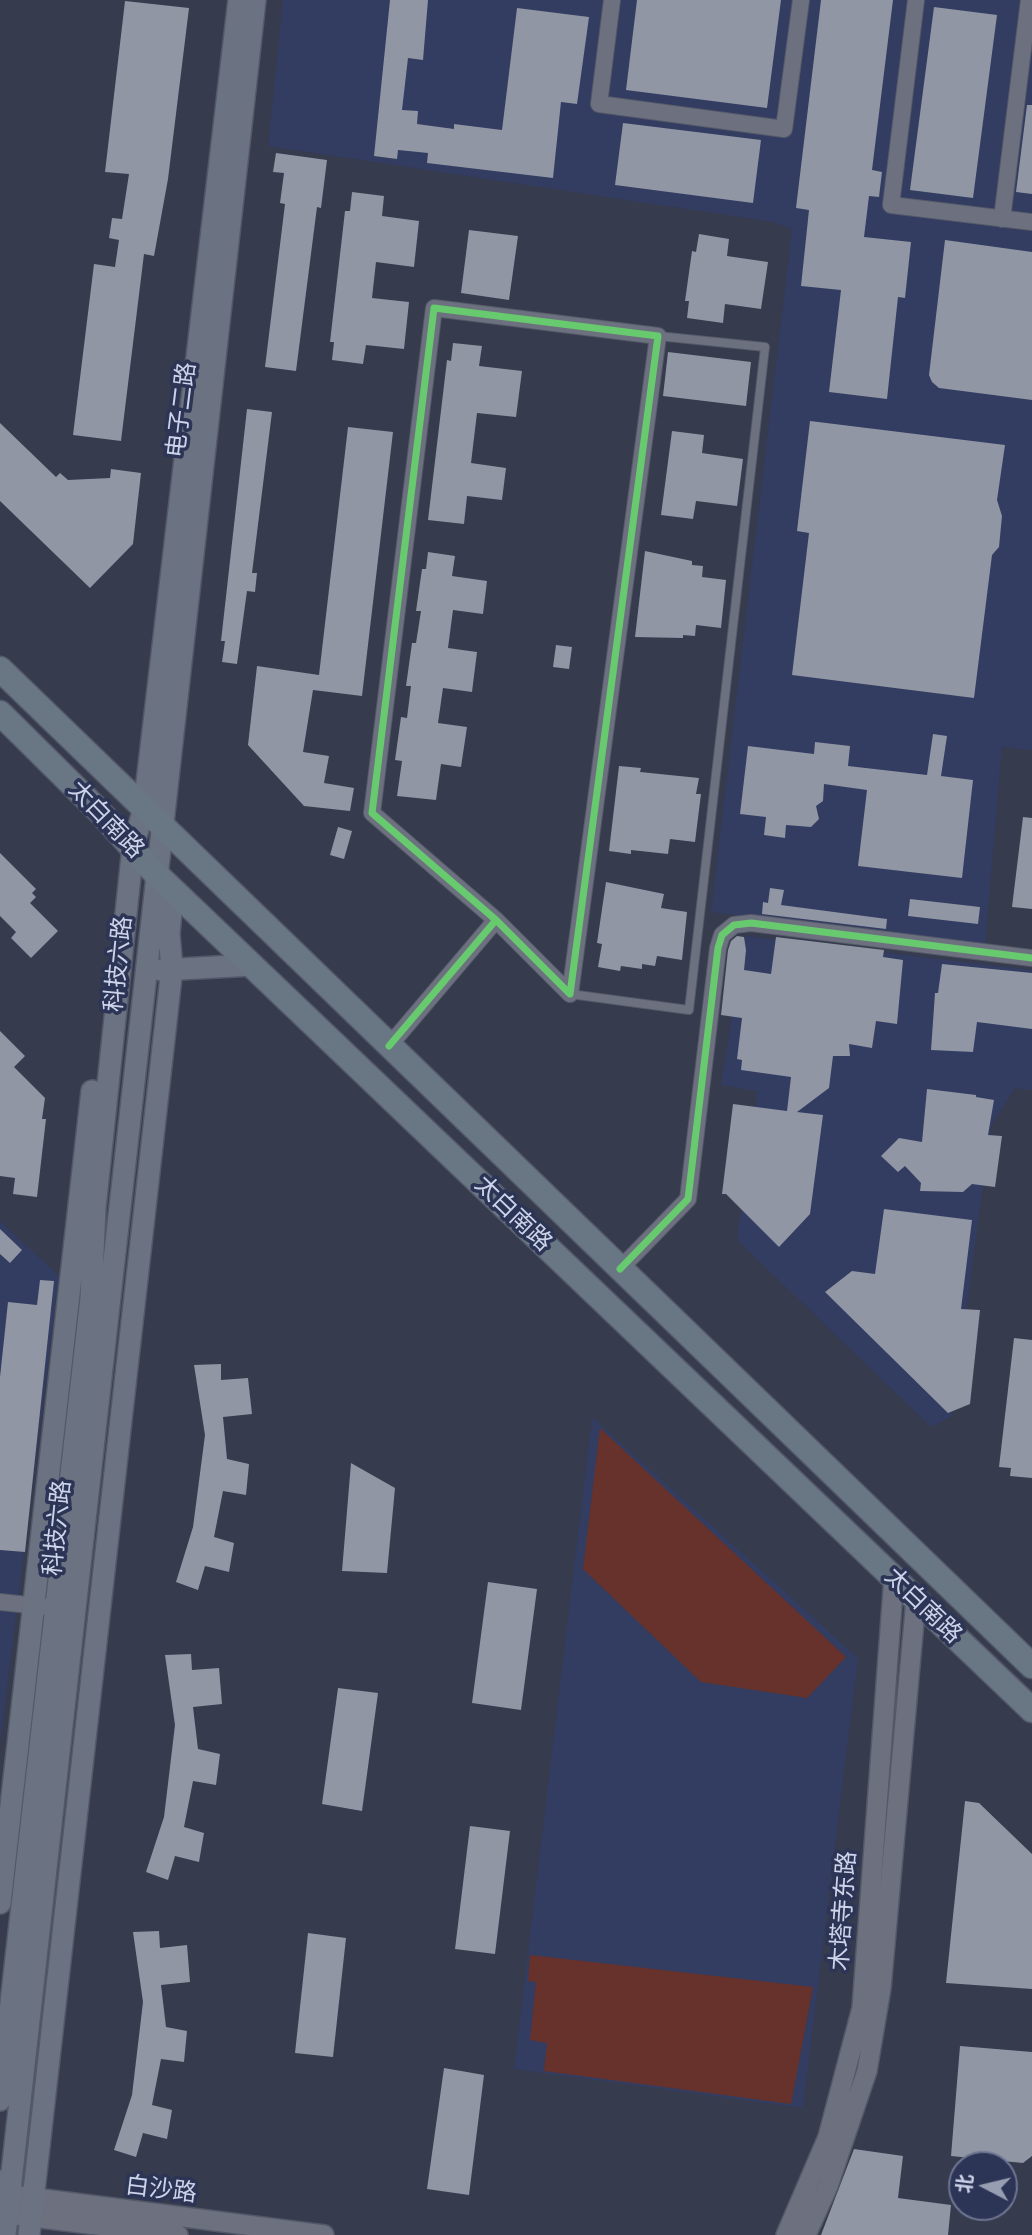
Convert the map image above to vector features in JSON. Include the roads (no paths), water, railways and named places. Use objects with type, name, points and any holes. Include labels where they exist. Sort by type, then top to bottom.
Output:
[{"type":"main road","name":"电子二路","points":[[152,817],[239,0]]},
{"type":"main road","name":"电子二路","points":[[152,817],[255,0]]},
{"type":"main road","name":"太白南路","points":[[0,669],[1032,1665]]},
{"type":"main road","name":"太白南路","points":[[0,713],[127,841],[155,873],[1032,1710]]},
{"type":"main road","name":"科技六路","points":[[15,2210],[91,1298],[94,1208],[127,841],[152,817]]},
{"type":"main road","name":"科技六路","points":[[0,2100],[66,1609],[145,974],[155,873],[152,817]]},
{"type":"main road","points":[[0,1903],[127,841]]},
{"type":"main road","points":[[15,2210],[172,968],[169,934],[173,890]]},
{"type":"main road","points":[[145,974],[172,968],[253,965]]},
{"type":"street","points":[[612,0],[599,104],[784,129],[802,0]]},
{"type":"street","points":[[916,0],[891,205],[1032,222]]},
{"type":"street","points":[[1002,219],[1029,0]]},
{"type":"street","points":[[434,308],[657,336],[570,994],[496,920],[373,813],[434,308]]},
{"type":"street","points":[[389,1046],[496,920]]},
{"type":"street","points":[[621,1269],[688,1199],[718,948],[722,935],[734,925],[751,923],[1032,958]]},
{"type":"street","name":"木塔寺东路","points":[[786,2235],[828,2137],[862,2008],[894,1577]]},
{"type":"street","name":"木塔寺东路","points":[[806,2235],[828,2186],[867,2071],[881,1988],[916,1599]]},
{"type":"street","points":[[0,1602],[66,1609]]},
{"type":"street","name":"白沙路","points":[[15,2210],[178,2235]]},
{"type":"street","name":"白沙路","points":[[15,2210],[324,2235]]},
{"type":"lane","points":[[570,994],[689,1010],[765,347],[657,336]]}]
